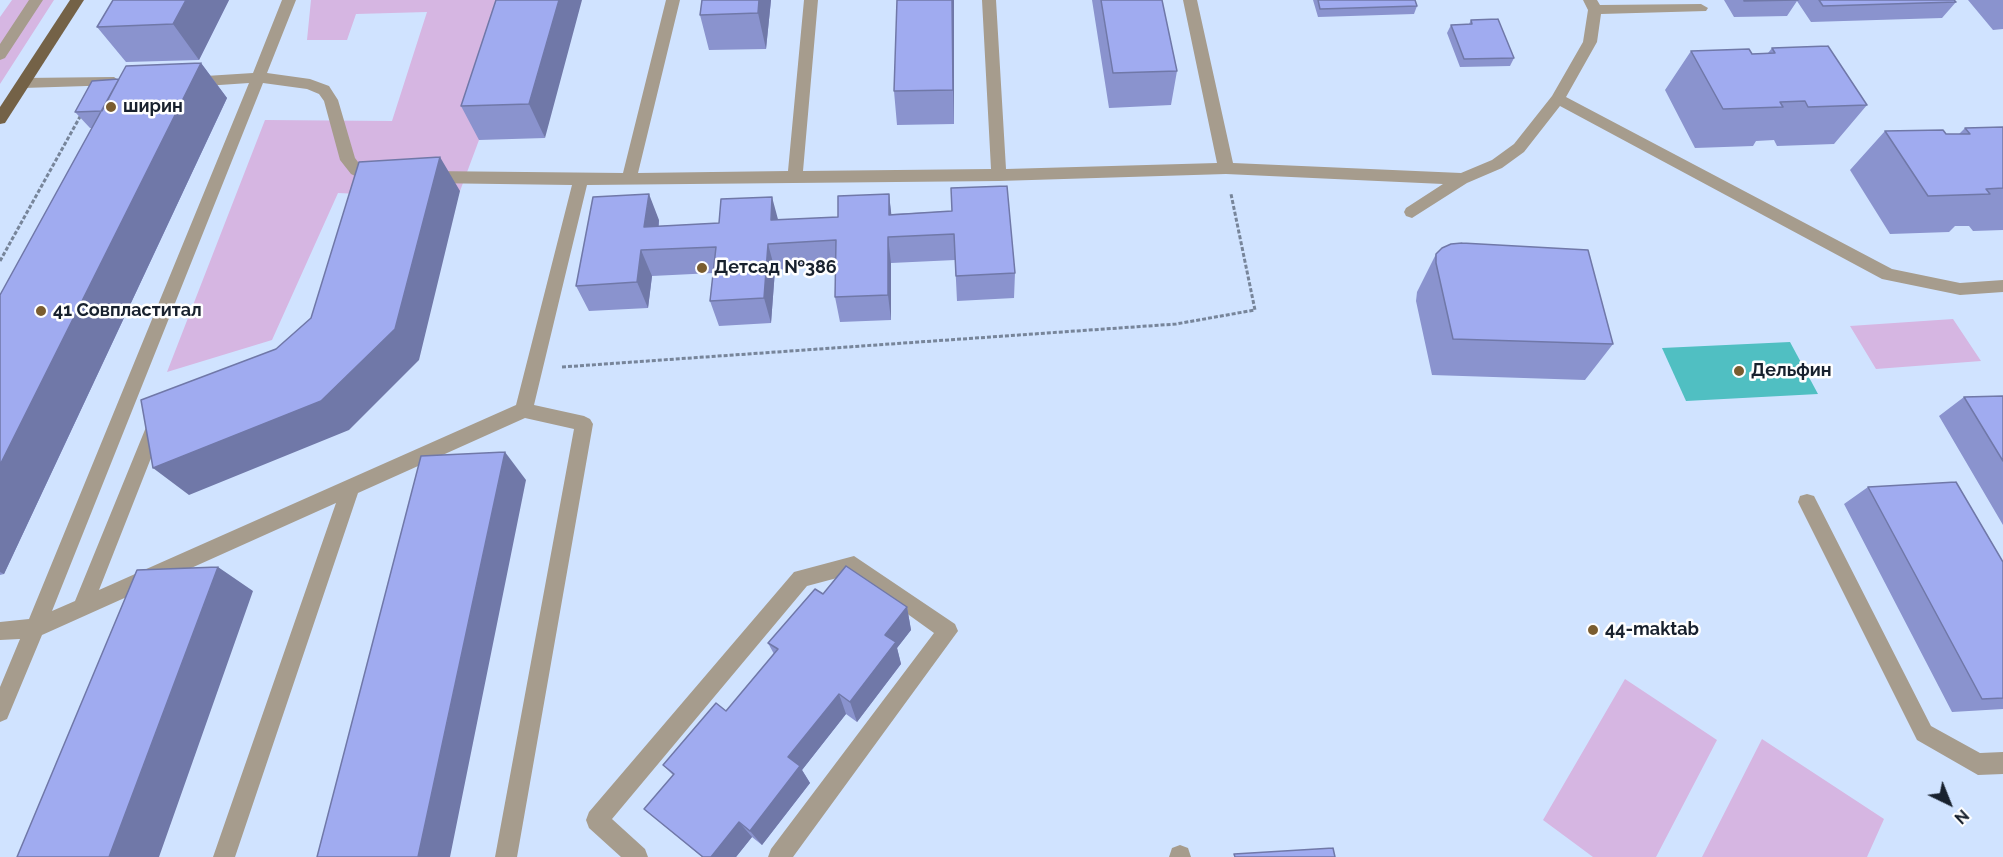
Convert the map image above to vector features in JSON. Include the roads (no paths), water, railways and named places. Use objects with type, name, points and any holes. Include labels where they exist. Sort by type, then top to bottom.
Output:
[{"type":"main road","points":[[0,119],[77,0]]},
{"type":"street","points":[[0,55],[36,0]]},
{"type":"street","points":[[0,712],[289,0]]},
{"type":"street","points":[[628,178],[673,0]]},
{"type":"street","points":[[795,177],[811,0]]},
{"type":"street","points":[[989,0],[999,175]]},
{"type":"street","points":[[1190,0],[1226,168]]},
{"type":"street","points":[[1412,212],[1462,178],[1497,164],[1519,148],[1558,99],[1590,42],[1592,5],[1701,8]]},
{"type":"street","points":[[170,82],[258,77],[310,84],[324,90],[331,100],[348,160],[364,182],[390,177]]},
{"type":"street","points":[[23,83],[135,82]]},
{"type":"street","points":[[1558,99],[1888,275],[1960,289],[2003,286]]},
{"type":"street","points":[[414,177],[581,179],[999,175],[1226,168],[1462,178]]},
{"type":"street","points":[[524,410],[581,179]]},
{"type":"street","points":[[82,607],[162,407]]},
{"type":"street","points":[[0,631],[35,628],[524,410],[584,424],[506,857]]},
{"type":"street","points":[[224,857],[350,489]]},
{"type":"street","points":[[1807,502],[1924,733],[1978,764],[2003,763]]},
{"type":"street","points":[[637,857],[597,820],[801,578],[854,565],[948,631],[779,857]]},
{"type":"place","name":"ширин","points":[[111,107]]},
{"type":"place","name":"Детсад №386","points":[[702,268]]},
{"type":"place","name":"41 Совпластитал","points":[[41,311]]},
{"type":"place","name":"Дельфин","points":[[1739,371]]},
{"type":"place","name":"44-maktab","points":[[1593,630]]}]
